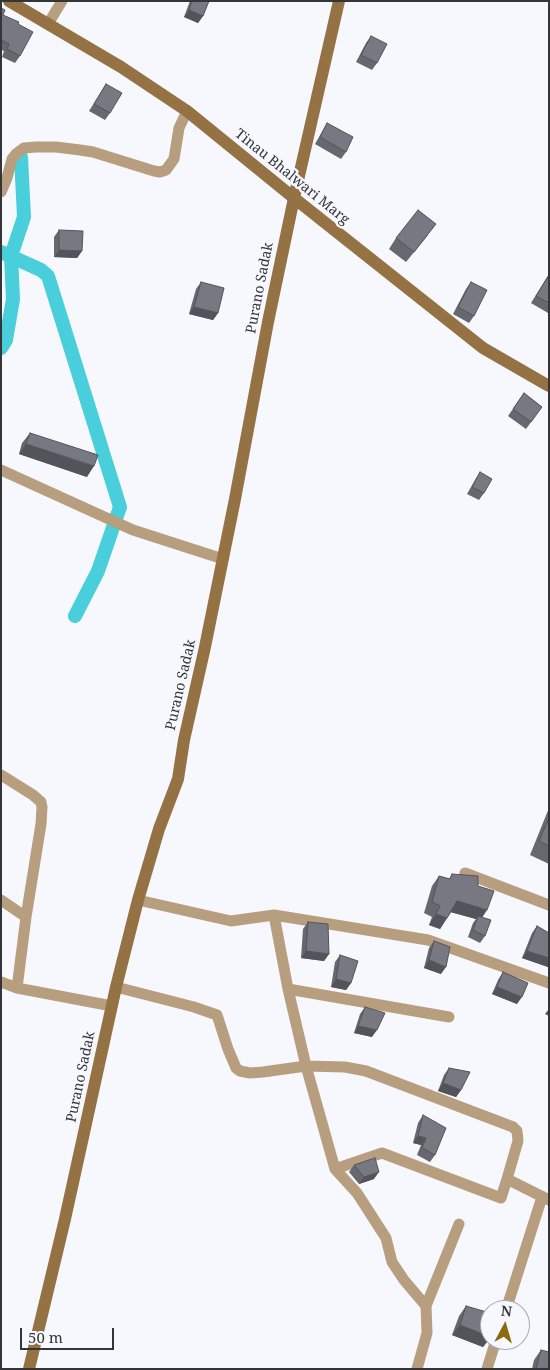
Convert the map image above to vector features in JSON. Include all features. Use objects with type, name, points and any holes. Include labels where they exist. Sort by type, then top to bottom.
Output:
[{"type":"main road","name":"Tinau Bhalwari Marg","points":[[8,1],[121,67],[187,111],[483,348],[549,386]]},
{"type":"main road","name":"Purano Sadak","points":[[29,1369],[65,1219],[116,987],[138,900],[160,828],[178,779],[184,740],[206,647],[268,322],[339,1]]},
{"type":"street","points":[[48,24],[62,1]]},
{"type":"street","points":[[1,192],[12,159],[24,148],[56,147],[93,152],[154,171],[166,170],[174,159],[179,128],[187,111]]},
{"type":"street","points":[[1,470],[133,530],[223,559]]},
{"type":"street","points":[[1,776],[33,795],[41,802],[42,812],[17,988]]},
{"type":"street","points":[[465,873],[549,905]]},
{"type":"street","points":[[1,900],[26,917]]},
{"type":"street","points":[[138,900],[231,921],[274,916],[428,940],[549,983]]},
{"type":"street","points":[[274,916],[288,989],[306,1066],[335,1169],[357,1193],[386,1238],[392,1262],[404,1280],[426,1306]]},
{"type":"street","points":[[1,982],[17,988],[112,1006]]},
{"type":"street","points":[[116,987],[194,1007],[217,1015],[228,1049],[236,1068],[240,1071],[250,1073],[306,1066],[344,1067],[366,1071],[513,1127],[517,1131],[518,1141],[501,1198],[382,1153],[335,1169]]},
{"type":"street","points":[[288,989],[449,1017]]},
{"type":"street","points":[[507,1179],[546,1199],[510,1300]]},
{"type":"street","points":[[418,1369],[428,1333],[426,1306],[460,1224]]},
{"type":"street","points":[[486,1369],[493,1350]]},
{"type":"building","points":[[192,1],[209,1],[203,16],[189,10]]},
{"type":"building","points":[[1,8],[5,10],[3,15],[19,22],[18,24],[33,32],[20,56],[7,49],[9,44],[1,40]]},
{"type":"building","points":[[371,36],[387,44],[377,63],[361,55]]},
{"type":"building","points":[[106,84],[122,93],[110,113],[94,104]]},
{"type":"building","points":[[327,123],[353,137],[346,152],[320,137]]},
{"type":"building","points":[[418,210],[436,224],[414,252],[396,238]]},
{"type":"building","points":[[59,230],[83,231],[82,251],[59,250]]},
{"type":"building","points":[[549,275],[549,303],[536,296]]},
{"type":"building","points":[[201,282],[224,288],[218,313],[194,307]]},
{"type":"building","points":[[471,282],[487,290],[474,316],[458,307]]},
{"type":"building","points":[[524,393],[542,407],[531,422],[513,409]]},
{"type":"building","points":[[30,433],[98,455],[94,466],[26,444]]},
{"type":"building","points":[[480,472],[492,479],[484,493],[472,487]]},
{"type":"building","points":[[549,818],[549,846],[539,841]]},
{"type":"building","points":[[452,874],[478,876],[478,886],[494,891],[487,910],[457,901],[447,918],[436,914],[440,906],[432,902],[439,876],[450,879]]},
{"type":"building","points":[[478,916],[491,920],[485,936],[473,930]]},
{"type":"building","points":[[308,922],[328,924],[329,954],[306,951]]},
{"type":"building","points":[[537,926],[549,933],[549,958],[527,951]]},
{"type":"building","points":[[434,941],[450,947],[446,967],[429,960]]},
{"type":"building","points":[[340,955],[358,961],[351,983],[336,979]]},
{"type":"building","points":[[503,972],[528,983],[522,997],[497,987]]},
{"type":"building","points":[[365,1007],[385,1013],[377,1030],[358,1026]]},
{"type":"building","points":[[449,1068],[470,1072],[461,1090],[443,1083]]},
{"type":"building","points":[[423,1115],[446,1128],[435,1155],[422,1148],[426,1138],[418,1136]]},
{"type":"building","points":[[375,1158],[379,1172],[364,1177],[354,1165]]},
{"type":"building","points":[[466,1306],[480,1310],[480,1333],[460,1325]]},
{"type":"building","points":[[541,1350],[549,1352],[549,1369],[536,1369]]},
{"type":"waterway","points":[[1,348],[6,340],[13,299],[11,256],[24,217],[21,157]]},
{"type":"waterway","points":[[1,252],[41,270],[48,276],[120,507],[98,571],[75,616]]}]
